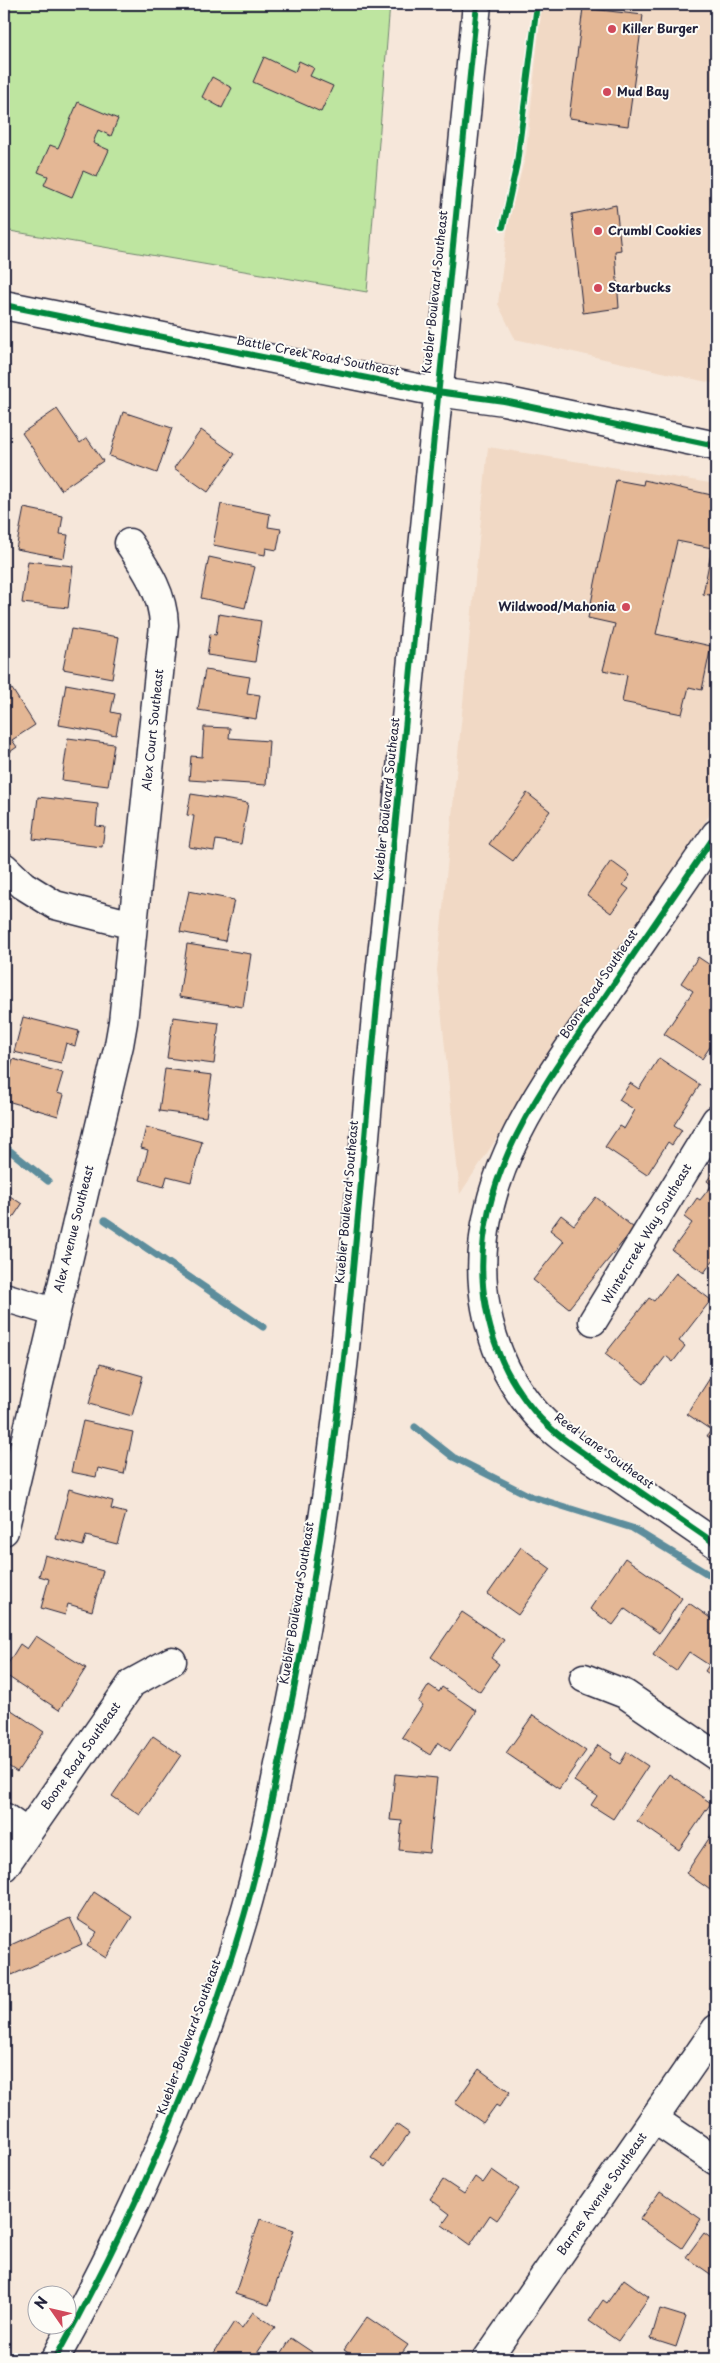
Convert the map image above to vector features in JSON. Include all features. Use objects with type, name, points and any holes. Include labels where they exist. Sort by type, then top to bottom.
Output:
[{"type":"street","name":"Kuebler Boulevard Southeast","points":[[55,2359],[88,2300],[156,2156],[218,2000],[244,1914],[267,1825],[297,1681],[318,1554],[342,1374],[372,1038],[410,679],[477,4]]},
{"type":"street","name":"Battle Creek Road Southeast","points":[[4,305],[437,392],[504,401],[716,446]]},
{"type":"street","name":"Alex Court Southeast","points":[[129,543],[159,594],[163,609],[164,625],[133,925]]},
{"type":"street","name":"Boone Road Southeast","points":[[507,1152],[554,1072],[716,834]]},
{"type":"street","points":[[4,867],[23,885],[55,905],[133,925]]},
{"type":"street","name":"Alex Avenue Southeast","points":[[4,1531],[54,1312],[119,1045],[133,925]]},
{"type":"street","name":"Wintercreek Way Southeast","points":[[593,1322],[716,1120]]},
{"type":"street","name":"Reed Lane Southeast","points":[[507,1152],[490,1202],[481,1270],[490,1332],[505,1369],[534,1411],[552,1430],[716,1544]]},
{"type":"street","points":[[4,1297],[54,1312]]},
{"type":"street","name":"Boone Road Southeast","points":[[4,1867],[132,1683],[172,1661]]},
{"type":"street","points":[[584,1678],[625,1694],[716,1756]]},
{"type":"street","points":[[4,1817],[27,1833]]},
{"type":"street","name":"Barnes Avenue Southeast","points":[[487,2359],[716,2029]]},
{"type":"street","points":[[654,2120],[716,2160]]},
{"type":"shaded area","points":[[542,4],[716,4],[716,384],[515,339],[498,304],[508,223],[526,154]]},
{"type":"shaded area","points":[[488,447],[716,484],[716,805],[460,1194],[437,970]]},
{"type":"green space","points":[[4,4],[390,4],[367,292],[4,230]]},
{"type":"building","points":[[583,8],[643,15],[628,126],[569,118]]},
{"type":"building","points":[[264,57],[295,72],[299,61],[314,68],[310,76],[333,86],[321,112],[253,82]]},
{"type":"building","points":[[212,77],[232,88],[222,108],[202,97]]},
{"type":"building","points":[[78,102],[118,119],[111,136],[98,130],[93,143],[109,150],[97,177],[83,171],[72,197],[44,185],[48,176],[38,172],[50,145],[58,148]]},
{"type":"building","points":[[616,205],[621,250],[615,251],[619,308],[583,313],[572,214]]},
{"type":"building","points":[[57,409],[80,443],[87,438],[103,461],[61,490],[22,433]]},
{"type":"building","points":[[123,412],[172,428],[157,473],[109,456]]},
{"type":"building","points":[[201,430],[235,454],[208,492],[174,468]]},
{"type":"building","name":"Wildwood/Mahonia","points":[[616,480],[643,485],[644,480],[716,496],[716,596],[703,594],[712,548],[677,541],[656,634],[711,646],[702,690],[689,687],[682,714],[622,702],[627,675],[603,670],[615,624],[588,618]]},
{"type":"building","points":[[221,504],[270,514],[268,527],[281,529],[277,550],[266,548],[265,555],[213,545]]},
{"type":"building","points":[[24,508],[63,516],[60,534],[68,535],[64,558],[16,549]]},
{"type":"building","points":[[209,557],[255,567],[245,608],[201,598]]},
{"type":"building","points":[[28,561],[73,566],[68,608],[22,603]]},
{"type":"building","points":[[219,614],[261,621],[255,662],[207,655],[210,634],[216,635]]},
{"type":"building","points":[[71,629],[119,637],[112,678],[63,669]]},
{"type":"building","points":[[205,670],[250,677],[247,693],[260,695],[256,719],[198,710]]},
{"type":"building","points":[[66,684],[115,693],[111,712],[120,714],[116,735],[59,725]]},
{"type":"building","points":[[12,689],[35,725],[12,740],[17,747],[4,756],[4,694]]},
{"type":"building","points":[[204,727],[230,728],[229,738],[269,741],[266,785],[189,780],[191,756],[202,757]]},
{"type":"building","points":[[68,738],[114,744],[108,786],[62,780]]},
{"type":"building","points":[[527,793],[550,811],[513,861],[489,844]]},
{"type":"building","points":[[191,794],[248,803],[241,844],[216,840],[214,851],[189,847],[194,816],[187,815]]},
{"type":"building","points":[[38,797],[98,804],[96,826],[105,827],[102,847],[33,839]]},
{"type":"building","points":[[611,861],[630,875],[623,885],[629,889],[611,913],[587,895]]},
{"type":"building","points":[[189,891],[234,900],[225,941],[180,932]]},
{"type":"building","points":[[187,944],[251,954],[243,1007],[179,997]]},
{"type":"building","points":[[698,957],[713,967],[716,962],[716,1038],[702,1059],[664,1034],[693,991],[681,983]]},
{"type":"building","points":[[23,1017],[79,1031],[75,1046],[66,1043],[61,1063],[14,1052]]},
{"type":"building","points":[[173,1017],[219,1023],[214,1064],[167,1058]]},
{"type":"building","points":[[659,1058],[700,1085],[674,1125],[682,1130],[672,1145],[668,1142],[647,1175],[605,1147],[619,1126],[624,1129],[635,1110],[619,1100],[630,1083],[639,1089]]},
{"type":"building","points":[[13,1059],[63,1073],[57,1093],[64,1095],[58,1116],[4,1100],[4,1092]]},
{"type":"building","points":[[165,1069],[212,1075],[206,1117],[159,1111]]},
{"type":"building","points":[[146,1127],[202,1142],[191,1182],[167,1176],[164,1187],[140,1180],[148,1150],[141,1148]]},
{"type":"building","points":[[716,1168],[716,1256],[704,1273],[672,1250],[692,1223],[684,1217],[697,1198],[700,1200],[712,1185],[707,1181]]},
{"type":"building","points":[[4,1192],[22,1204],[4,1231]]},
{"type":"building","points":[[596,1197],[634,1228],[569,1308],[533,1280],[564,1241],[550,1230],[561,1215],[574,1225]]},
{"type":"building","points":[[676,1273],[711,1300],[679,1341],[685,1346],[673,1362],[666,1356],[644,1384],[605,1354],[649,1298],[654,1301]]},
{"type":"building","points":[[100,1364],[143,1376],[132,1416],[89,1404]]},
{"type":"building","points":[[710,1378],[716,1382],[716,1442],[707,1436],[711,1430],[687,1414]]},
{"type":"building","points":[[83,1421],[133,1432],[124,1474],[98,1468],[96,1477],[71,1472]]},
{"type":"building","points":[[69,1489],[113,1501],[111,1509],[126,1513],[117,1544],[86,1536],[83,1546],[56,1539]]},
{"type":"building","points":[[521,1547],[551,1569],[518,1615],[488,1594]]},
{"type":"building","points":[[45,1555],[103,1571],[92,1611],[68,1604],[65,1615],[41,1608],[49,1579],[39,1576]]},
{"type":"building","points":[[625,1558],[682,1598],[659,1633],[625,1609],[613,1625],[590,1609]]},
{"type":"building","points":[[689,1603],[716,1622],[716,1679],[705,1671],[709,1665],[689,1652],[676,1671],[653,1655]]},
{"type":"building","points":[[462,1612],[504,1640],[491,1658],[499,1664],[480,1692],[431,1657]]},
{"type":"building","points":[[36,1636],[86,1668],[59,1710],[4,1674],[4,1670],[20,1644],[27,1649]]},
{"type":"building","points":[[429,1685],[439,1692],[442,1687],[477,1711],[450,1751],[438,1742],[430,1755],[402,1737],[423,1705],[418,1702]]},
{"type":"building","points":[[4,1705],[44,1732],[17,1772],[4,1763]]},
{"type":"building","points":[[533,1715],[586,1751],[559,1789],[506,1753]]},
{"type":"building","points":[[153,1736],[181,1755],[140,1815],[112,1796]]},
{"type":"building","points":[[598,1745],[612,1754],[610,1758],[620,1764],[627,1752],[648,1766],[613,1819],[591,1805],[597,1796],[574,1781]]},
{"type":"building","points":[[395,1774],[437,1778],[429,1853],[399,1850],[402,1821],[390,1820]]},
{"type":"building","points":[[669,1774],[711,1803],[679,1850],[637,1821]]},
{"type":"building","points":[[712,1834],[716,1837],[716,1894],[686,1873]]},
{"type":"building","points":[[94,1892],[132,1917],[106,1958],[87,1946],[97,1932],[77,1919]]},
{"type":"building","points":[[70,1918],[82,1944],[12,1975],[4,1957],[4,1948]]},
{"type":"building","points":[[479,2069],[510,2092],[499,2107],[496,2105],[483,2123],[455,2103]]},
{"type":"building","points":[[396,2124],[409,2133],[384,2167],[371,2158]]},
{"type":"building","points":[[492,2170],[519,2189],[497,2220],[490,2215],[470,2245],[442,2225],[450,2214],[430,2199],[443,2180],[464,2194],[475,2177],[483,2183]]},
{"type":"building","points":[[660,2191],[701,2219],[682,2248],[640,2219]]},
{"type":"building","points":[[260,2219],[294,2230],[269,2305],[235,2294]]},
{"type":"building","points":[[704,2233],[716,2242],[716,2278],[686,2257]]},
{"type":"building","points":[[624,2279],[649,2297],[618,2341],[589,2321],[603,2300],[607,2303]]},
{"type":"building","points":[[660,2309],[686,2317],[676,2347],[651,2339]]},
{"type":"building","points":[[253,2312],[275,2327],[253,2359],[210,2359],[234,2322],[242,2328]]},
{"type":"building","points":[[367,2317],[408,2345],[400,2356],[405,2359],[357,2359],[344,2350]]},
{"type":"building","points":[[291,2338],[312,2352],[307,2359],[278,2359]]},
{"type":"waterway","points":[[4,1146],[48,1181]]},
{"type":"waterway","points":[[105,1220],[263,1327]]},
{"type":"waterway","points":[[415,1427],[453,1457],[530,1496],[632,1528],[716,1579]]},
{"type":"cycle path","points":[[55,2359],[111,2252],[162,2143],[185,2087],[226,1974],[256,1872],[302,1649],[331,1466],[342,1375],[477,4]]},
{"type":"cycle path","points":[[503,227],[517,163],[537,4]]},
{"type":"cycle path","points":[[4,305],[437,392],[504,401],[716,446]]},
{"type":"cycle path","points":[[716,834],[555,1069],[533,1105],[513,1143],[497,1182],[486,1222],[482,1264],[486,1308],[497,1350],[509,1376],[534,1411],[550,1428],[568,1442],[716,1544]]},
{"type":"place","name":"Killer Burger","points":[[612,29]]},
{"type":"place","name":"Mud Bay","points":[[607,92]]},
{"type":"place","name":"Crumbl Cookies","points":[[598,231]]},
{"type":"place","name":"Starbucks","points":[[598,288]]},
{"type":"place","name":"Wildwood/Mahonia","points":[[626,607]]}]
